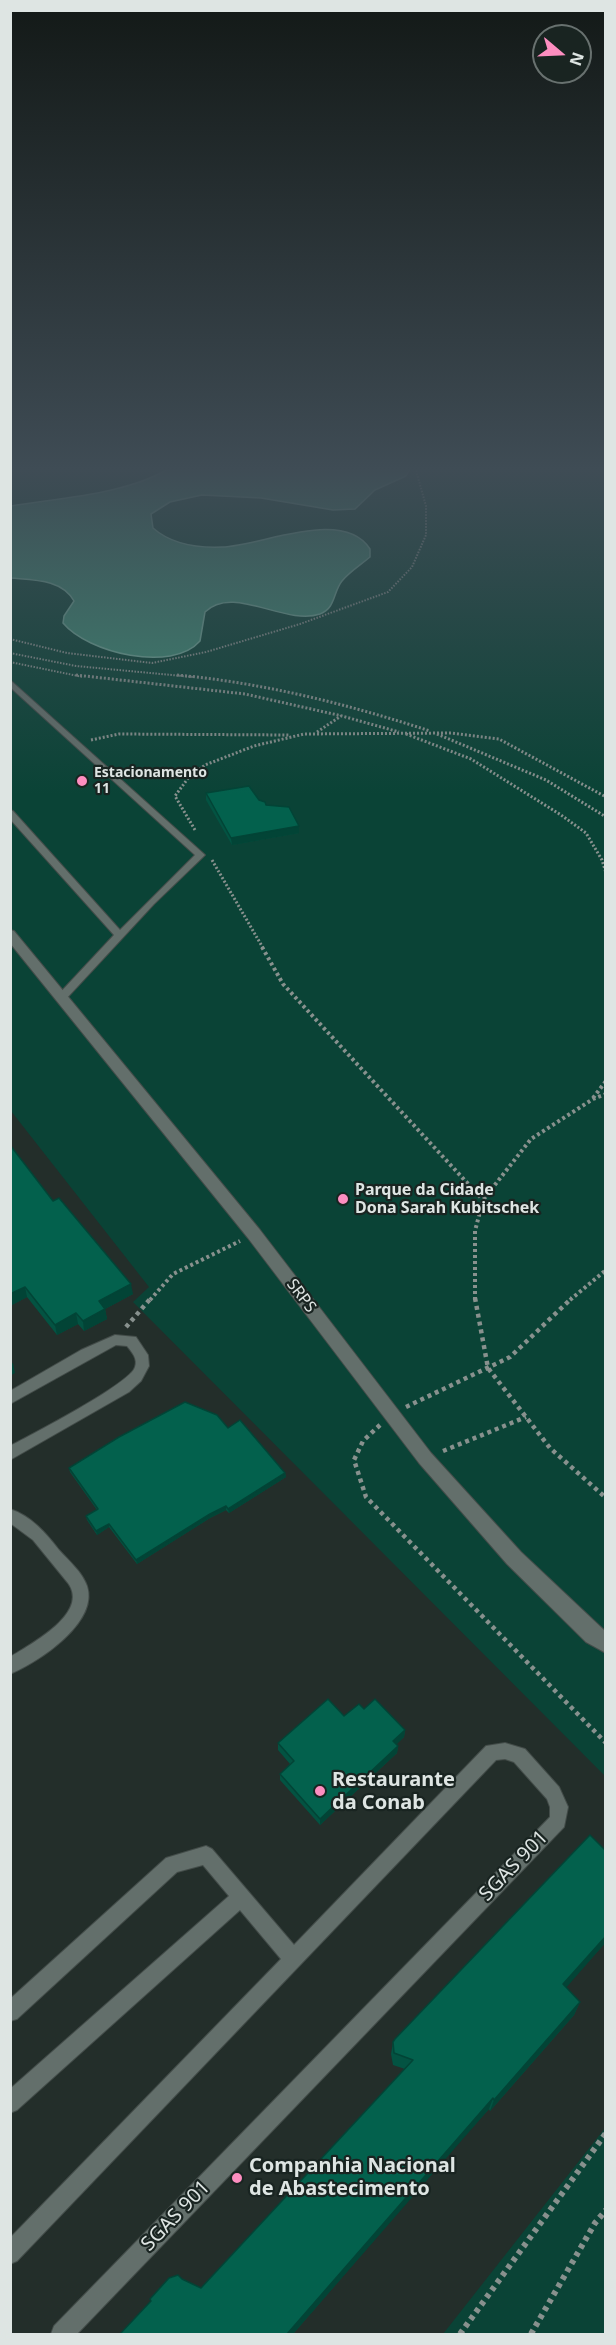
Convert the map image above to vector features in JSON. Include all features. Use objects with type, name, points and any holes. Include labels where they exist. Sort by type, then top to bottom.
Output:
[{"type":"main road","name":"SRPS","points":[[10,934],[254,1234],[425,1458],[514,1557],[593,1635],[606,1644]]},
{"type":"lane","points":[[10,682],[200,855],[61,998]]},
{"type":"lane","points":[[10,813],[120,936]]},
{"type":"lane","points":[[10,1398],[86,1353],[115,1340],[130,1341],[139,1350],[144,1365],[139,1376],[124,1388],[10,1454]]},
{"type":"lane","points":[[10,1515],[32,1527],[80,1588],[81,1605],[71,1622],[58,1634],[10,1666]]},
{"type":"lane","name":"SGAS 901","points":[[10,2254],[492,1752],[505,1751],[519,1755],[553,1793],[559,1807],[558,1821],[62,2334]]},
{"type":"lane","points":[[10,2012],[172,1864],[206,1855],[293,1959]]},
{"type":"lane","points":[[10,2103],[241,1897]]},
{"type":"path","points":[[10,639],[67,652],[152,663],[206,652],[290,627],[388,592],[404,576]]},
{"type":"path","points":[[10,652],[76,666],[205,677],[292,692],[362,709],[487,753],[592,806],[606,817]]},
{"type":"path","points":[[10,662],[89,678],[245,694],[404,733],[471,759],[561,815],[586,833],[602,860],[606,873]]},
{"type":"path","points":[[315,733],[342,716]]},
{"type":"path","points":[[79,744],[118,734],[434,733],[479,735],[499,739],[606,797]]},
{"type":"path","points":[[198,835],[175,796],[182,783],[195,771],[215,760],[293,735]]},
{"type":"path","points":[[209,855],[283,984],[483,1200]]},
{"type":"path","points":[[593,1099],[606,1081]]},
{"type":"path","points":[[606,1094],[593,1099],[531,1139],[483,1200],[475,1231],[475,1299],[488,1368],[550,1448],[606,1497]]},
{"type":"path","points":[[115,1340],[173,1274],[254,1234]]},
{"type":"path","points":[[425,1458],[526,1418]]},
{"type":"path","points":[[460,2334],[606,2133]]},
{"type":"path","points":[[531,2334],[596,2223],[606,2210]]},
{"type":"shaded area","name":"Parque da Cidade Dona Sarah Kubitschek","points":[[11,576],[605,576],[605,1776],[133,1302],[149,1287],[11,1111]]},
{"type":"shaded area","points":[[347,576],[337,590],[332,604],[320,614],[291,615],[244,603],[230,602],[217,605],[205,612],[200,641],[187,651],[170,656],[151,657],[110,650],[75,634],[63,623],[64,616],[74,601],[69,594],[62,588],[46,582],[11,578]]},
{"type":"shaded area","points":[[605,2128],[605,2334],[443,2334]]},
{"type":"building","points":[[249,786],[259,800],[265,802],[266,805],[289,807],[299,826],[231,838],[206,793]]},
{"type":"building","points":[[10,1145],[53,1201],[59,1198],[131,1284],[99,1301],[105,1309],[83,1321],[76,1313],[55,1325],[25,1287],[10,1294]]},
{"type":"building","points":[[185,1402],[217,1415],[228,1428],[240,1420],[285,1473],[228,1509],[226,1506],[210,1514],[136,1560],[109,1524],[96,1531],[86,1516],[98,1509],[69,1468],[119,1437]]},
{"type":"building","points":[[328,1699],[344,1716],[359,1704],[364,1709],[375,1699],[405,1730],[393,1741],[398,1746],[320,1819],[280,1774],[294,1761],[278,1743]]},
{"type":"building","points":[[590,1835],[606,1851],[606,1936],[563,1984],[580,2002],[287,2334],[120,2334],[169,2278],[178,2275],[201,2288],[413,2060],[394,2053],[395,2039]]},
{"type":"place","name":"Estacionamento 11","points":[[82,781]]},
{"type":"place","name":"Parque da Cidade Dona Sarah Kubitschek","points":[[343,1199]]},
{"type":"place","name":"Restaurante da Conab","points":[[320,1791]]},
{"type":"place","name":"Companhia Nacional de Abastecimento","points":[[237,2178]]}]
